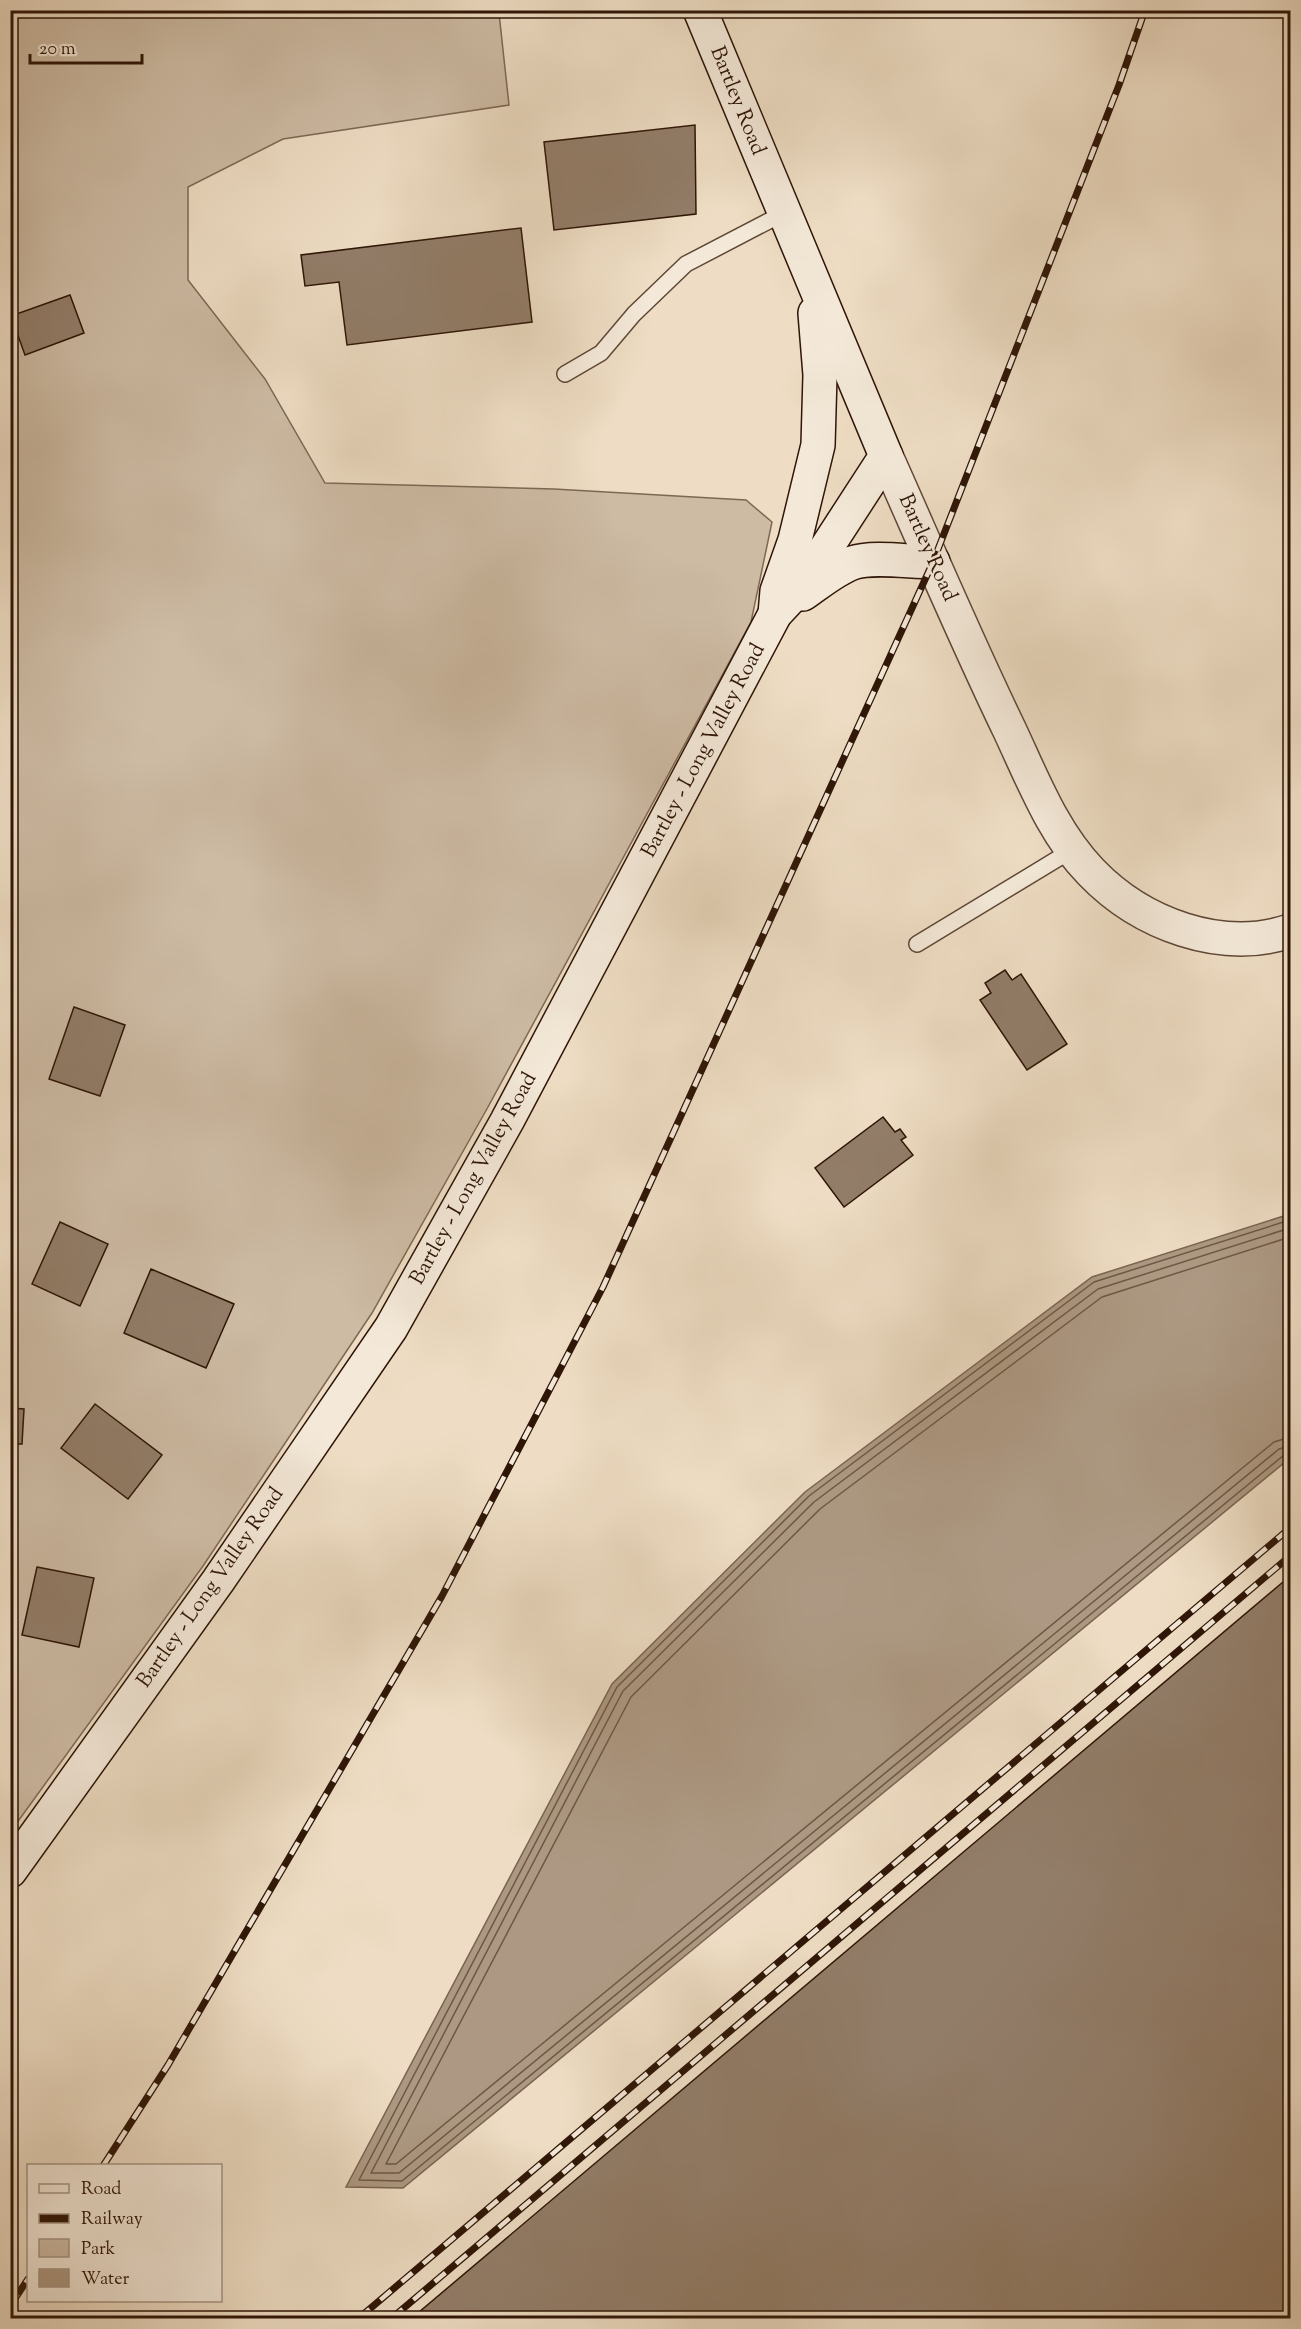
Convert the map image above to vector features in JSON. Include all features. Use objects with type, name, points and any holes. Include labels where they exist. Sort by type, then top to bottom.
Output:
[{"type":"main road","name":"Bartley Road","points":[[700,10],[812,285],[886,456],[1055,825],[1072,850],[1111,891],[1168,925],[1206,936],[1236,939],[1267,938],[1290,931]]},
{"type":"main road","points":[[775,614],[777,591],[795,540],[818,445],[820,375],[812,285]]},
{"type":"main road","name":"Bartley - Long Valley Road","points":[[10,1871],[218,1581],[391,1328],[507,1121],[775,614],[803,584],[886,456]]},
{"type":"main road","points":[[775,614],[835,571],[854,562],[871,560],[933,562]]},
{"type":"lane","points":[[565,374],[601,353],[634,314],[686,264],[784,213]]},
{"type":"lane","points":[[917,944],[1072,850]]},
{"type":"green space","points":[[11,11],[508,11],[499,13],[509,105],[283,139],[188,187],[188,280],[265,379],[325,483],[554,489],[746,500],[772,522],[751,622],[488,1107],[372,1313],[203,1566],[11,1831]]},
{"type":"water","points":[[1290,1214],[1290,1458],[403,2188],[346,2187],[612,1684],[805,1492],[1092,1277]]},
{"type":"building","points":[[695,125],[696,214],[554,230],[544,142]]},
{"type":"building","points":[[521,228],[532,322],[347,345],[339,282],[305,286],[301,255]]},
{"type":"building","points":[[70,295],[84,333],[25,355],[11,316]]},
{"type":"building","points":[[1005,970],[1012,980],[1021,974],[1067,1044],[1027,1070],[980,1000],[991,993],[985,983]]},
{"type":"building","points":[[74,1007],[125,1025],[100,1096],[49,1079]]},
{"type":"building","points":[[883,1117],[895,1132],[900,1129],[906,1137],[901,1140],[913,1155],[844,1207],[815,1168]]},
{"type":"building","points":[[60,1222],[108,1244],[80,1306],[32,1284]]},
{"type":"building","points":[[151,1269],[234,1304],[206,1368],[124,1333]]},
{"type":"building","points":[[95,1404],[162,1455],[128,1499],[61,1448]]},
{"type":"building","points":[[10,1408],[24,1409],[22,1444],[10,1444]]},
{"type":"building","points":[[37,1567],[94,1578],[79,1647],[22,1635]]},
{"type":"building","points":[[1290,1576],[1290,2318],[412,2318]]},
{"type":"railway","points":[[104,2164],[168,2065],[442,1596],[603,1287],[933,562],[1119,85],[1145,10]]},
{"type":"railway","points":[[359,2318],[1290,1528]]},
{"type":"railway","points":[[392,2318],[1290,1556]]},
{"type":"railway","points":[[10,2306],[27,2280]]}]
